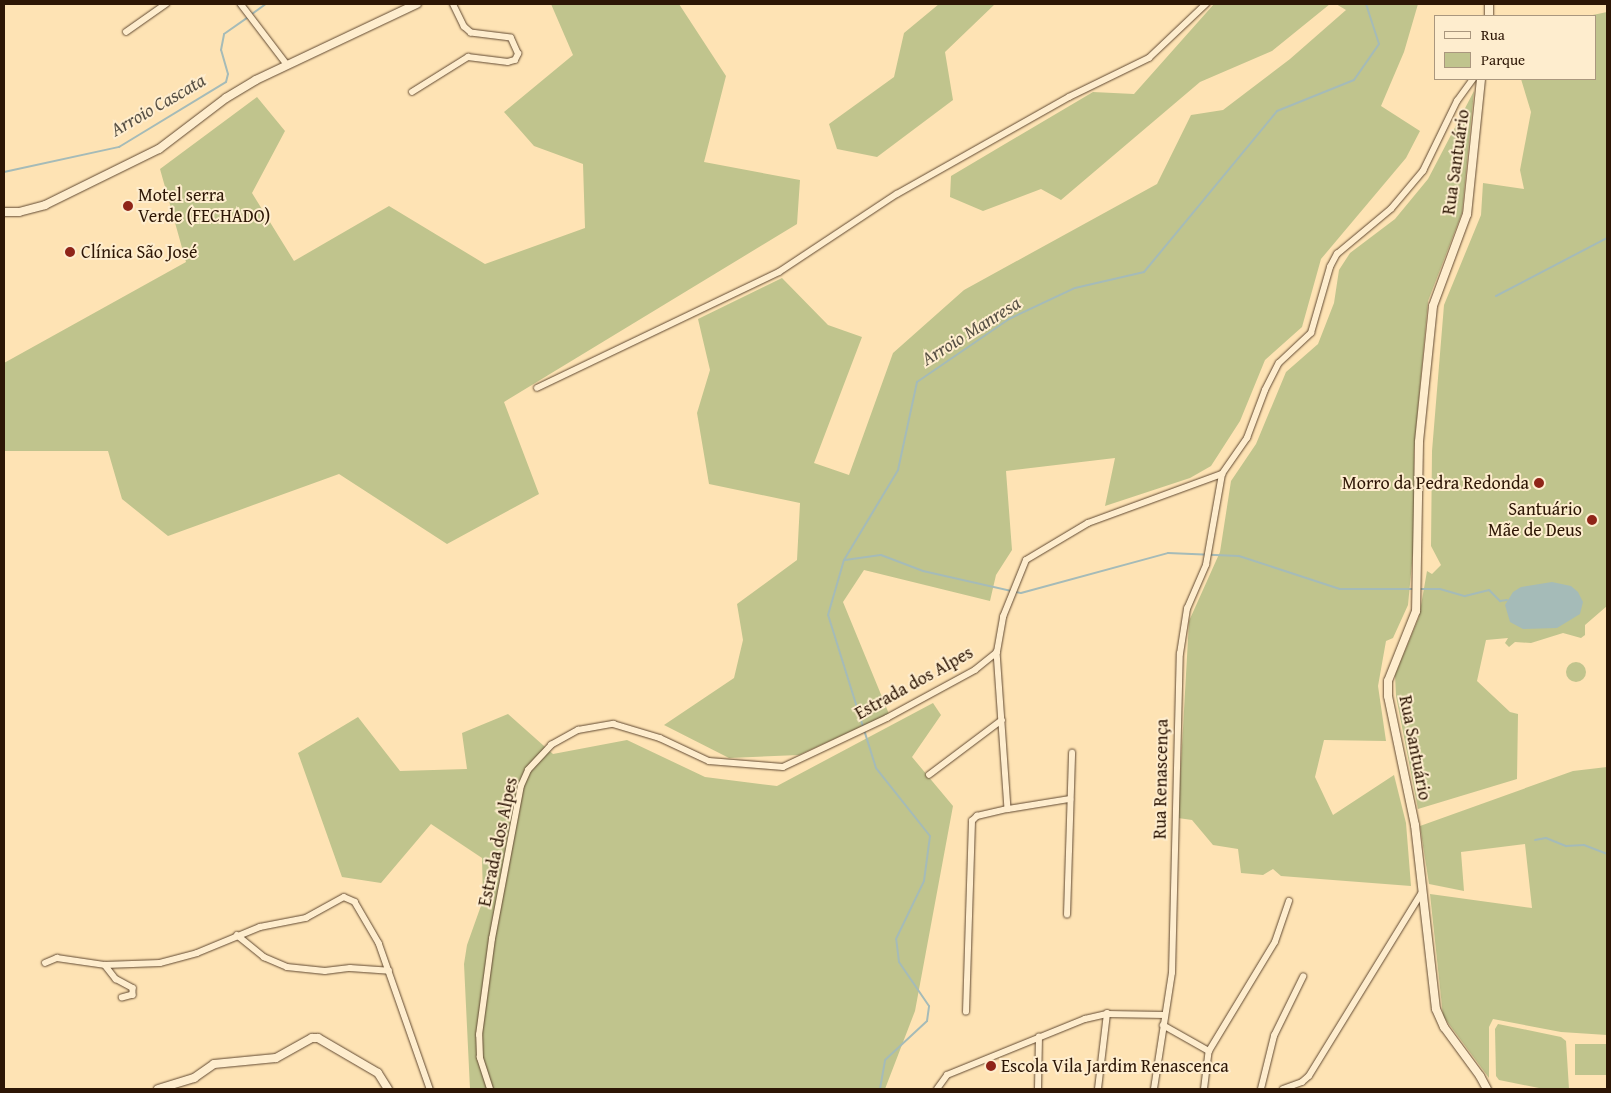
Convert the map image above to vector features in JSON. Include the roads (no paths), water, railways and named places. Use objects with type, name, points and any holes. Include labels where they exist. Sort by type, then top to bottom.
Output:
[{"type":"street","points":[[126,32],[166,4]]},
{"type":"street","points":[[241,4],[286,63]]},
{"type":"street","points":[[4,212],[45,205],[159,149],[226,98],[286,63],[417,4]]},
{"type":"street","points":[[412,92],[468,57],[508,62],[515,60],[518,54],[511,38],[471,33],[464,27],[453,4]]},
{"type":"street","points":[[537,388],[779,272],[897,194],[1069,97],[1149,58],[1206,4]]},
{"type":"street","points":[[1222,474],[1247,438],[1264,390],[1279,363],[1311,333],[1330,267],[1337,254],[1391,209],[1422,171],[1457,101],[1472,80]]},
{"type":"street","name":"Rua Santuário","points":[[1482,80],[1467,214],[1432,306],[1419,442],[1416,611],[1388,681],[1424,889],[1436,1009],[1444,1027],[1480,1076],[1487,1089]]},
{"type":"street","name":"Estrada dos Alpes","points":[[490,1089],[480,1058],[480,1035],[492,939],[521,786],[528,770],[551,745],[578,730],[613,724],[660,738],[709,761],[783,767],[887,718],[975,670],[997,652],[1003,617],[1026,560],[1088,523],[1222,474]]},
{"type":"street","name":"Rua Renascença","points":[[1154,1089],[1172,973],[1180,654],[1187,608],[1206,565],[1222,474]]},
{"type":"street","points":[[997,652],[1008,808]]},
{"type":"street","points":[[930,775],[1002,720]]},
{"type":"street","points":[[1067,915],[1072,753]]},
{"type":"street","points":[[966,1012],[969,830],[977,816],[1008,808],[1070,799]]},
{"type":"street","points":[[1282,1089],[1302,1082],[1309,1076],[1424,889]]},
{"type":"street","points":[[45,963],[58,958],[71,958],[104,965],[160,963],[197,953],[260,927],[306,918],[344,897],[355,902],[378,943],[430,1089]]},
{"type":"street","points":[[1204,1089],[1208,1051],[1275,942],[1289,901]]},
{"type":"street","points":[[237,935],[264,957],[287,967],[325,971],[350,968],[389,971]]},
{"type":"street","points":[[104,965],[116,979],[133,988],[133,995],[122,998]]},
{"type":"street","points":[[1261,1089],[1274,1036],[1303,977]]},
{"type":"street","points":[[1098,1089],[1106,1014]]},
{"type":"street","points":[[937,1089],[947,1075],[1039,1037],[1106,1014],[1165,1015]]},
{"type":"street","points":[[1163,1025],[1208,1051]]},
{"type":"street","points":[[1038,1089],[1039,1037]]},
{"type":"street","points":[[158,1089],[194,1078],[214,1064],[276,1058],[312,1038],[318,1038],[378,1073],[388,1089]]},
{"type":"water","points":[[1552,582],[1571,586],[1578,592],[1583,602],[1580,614],[1557,628],[1523,629],[1510,622],[1505,605],[1513,592],[1521,587]]},
{"type":"waterway","name":"Arroio Cascata","points":[[252,14],[266,4]]},
{"type":"waterway","name":"Arroio Manresa","points":[[880,1089],[885,1060],[927,1021],[929,1006],[899,962],[896,939],[924,881],[930,836],[876,768],[828,615],[844,560],[898,470],[917,382],[1009,319],[1075,288],[1144,272],[1277,111],[1354,80],[1379,44],[1366,4]]},
{"type":"waterway","name":"Arroio Cascata","points":[[4,172],[119,147],[226,82],[228,74],[221,50],[224,34],[248,17]]},
{"type":"waterway","points":[[1496,296],[1607,238]]},
{"type":"waterway","points":[[845,560],[881,555],[923,571],[1021,593],[1168,553],[1239,556],[1340,589],[1414,589]]},
{"type":"waterway","points":[[1419,589],[1440,589],[1465,596],[1489,590],[1500,601],[1507,600]]},
{"type":"waterway","points":[[1535,840],[1546,838],[1566,846],[1584,845],[1607,854]]},
{"type":"place","name":"Motel serra Verde (FECHADO)","points":[[128,206]]},
{"type":"place","name":"Clínica São José","points":[[70,252]]},
{"type":"place","name":"Morro da Pedra Redonda","points":[[1539,483]]},
{"type":"place","name":"Santuário Mãe de Deus","points":[[1592,520]]},
{"type":"place","name":"Escola Vila Jardim Renascenca","points":[[991,1066]]}]
